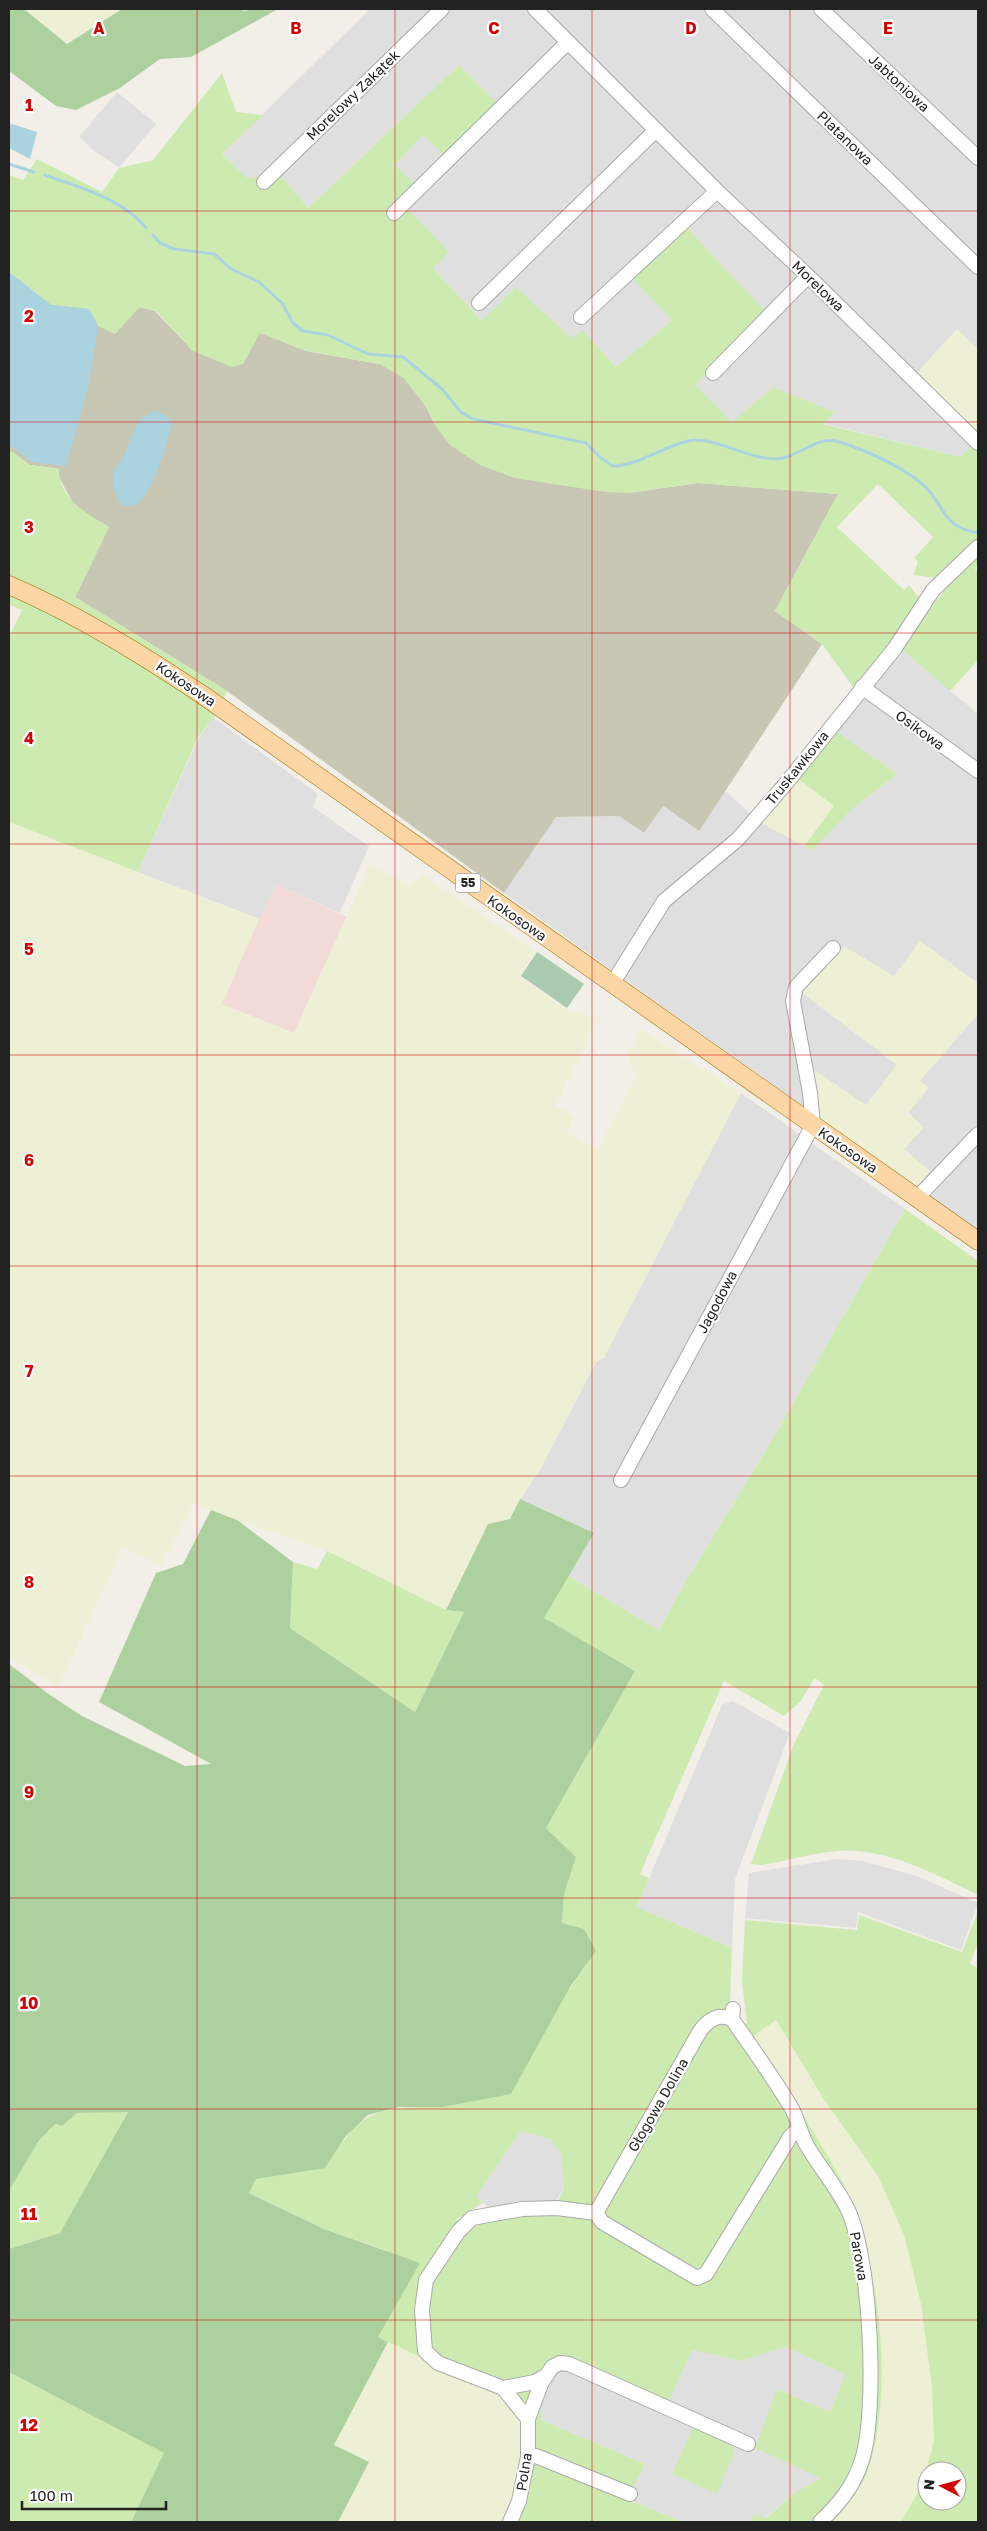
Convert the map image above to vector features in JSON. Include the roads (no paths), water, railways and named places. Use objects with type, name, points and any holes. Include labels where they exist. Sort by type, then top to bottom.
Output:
[{"type":"main road","name":"Kokosowa","points":[[9,585],[76,616],[116,638],[170,673],[917,1198]]},
{"type":"main road","name":"55","points":[[917,1198],[978,1241]]},
{"type":"street","name":"Morelowy Zakątek","points":[[264,182],[442,9]]},
{"type":"street","name":"Morelowa","points":[[534,9],[717,191],[808,276],[978,443]]},
{"type":"street","name":"Platanowa","points":[[712,9],[978,267]]},
{"type":"street","name":"Jabłoniowa","points":[[820,9],[978,158]]},
{"type":"street","points":[[394,213],[567,43]]},
{"type":"street","points":[[479,303],[656,130]]},
{"type":"street","points":[[581,317],[717,191]]},
{"type":"street","points":[[713,373],[808,276]]},
{"type":"street","name":"Truskawkowa","points":[[612,984],[664,902],[738,839],[788,781],[862,686],[896,648],[933,590],[978,547]]},
{"type":"street","name":"Osikowa","points":[[862,686],[978,772]]},
{"type":"street","points":[[813,1125],[810,1093],[793,1001],[796,987],[833,948]]},
{"type":"street","name":"Jagodowa","points":[[621,1480],[813,1125]]},
{"type":"street","points":[[917,1198],[978,1134]]},
{"type":"street","name":"Parowa","points":[[733,2014],[792,2108],[798,2129],[824,2173],[847,2206],[860,2254],[867,2302],[870,2397],[863,2458],[850,2489],[820,2522]]},
{"type":"street","name":"Głogowa Dolina","points":[[596,2213],[700,2031],[707,2022],[733,2014]]},
{"type":"street","points":[[547,2375],[525,2385],[503,2388],[438,2363],[425,2351],[422,2310],[426,2280],[433,2266],[458,2232],[472,2218],[522,2209],[557,2208],[596,2213],[602,2222],[697,2278],[706,2274],[790,2137],[798,2129]]},
{"type":"street","points":[[528,2419],[541,2384],[552,2367],[563,2363],[748,2444]]},
{"type":"street","points":[[503,2388],[528,2419]]},
{"type":"street","name":"Polna","points":[[510,2522],[519,2501],[528,2457],[528,2419]]},
{"type":"street","points":[[528,2457],[536,2456],[630,2494]]},
{"type":"water","points":[[9,123],[37,132],[30,159],[9,148]]},
{"type":"water","points":[[9,272],[51,305],[89,309],[98,326],[88,388],[66,466],[32,462],[9,445]]},
{"type":"water","points":[[156,411],[165,414],[172,423],[164,453],[149,489],[143,497],[135,505],[123,506],[114,489],[113,479],[115,470],[139,422]]},
{"type":"waterway","points":[[9,164],[34,172]]},
{"type":"waterway","points":[[45,175],[113,201],[146,228]]},
{"type":"waterway","points":[[153,235],[160,243],[174,249],[214,254],[231,269],[259,282],[282,303],[293,323],[303,331],[328,335],[368,354],[403,357],[442,389],[461,412],[473,419],[586,443],[601,458],[613,466],[631,463],[688,441],[708,441],[753,455],[776,459],[784,458],[816,444],[832,440],[860,449],[882,459],[913,477],[929,491],[949,520],[965,530],[978,533]]}]
